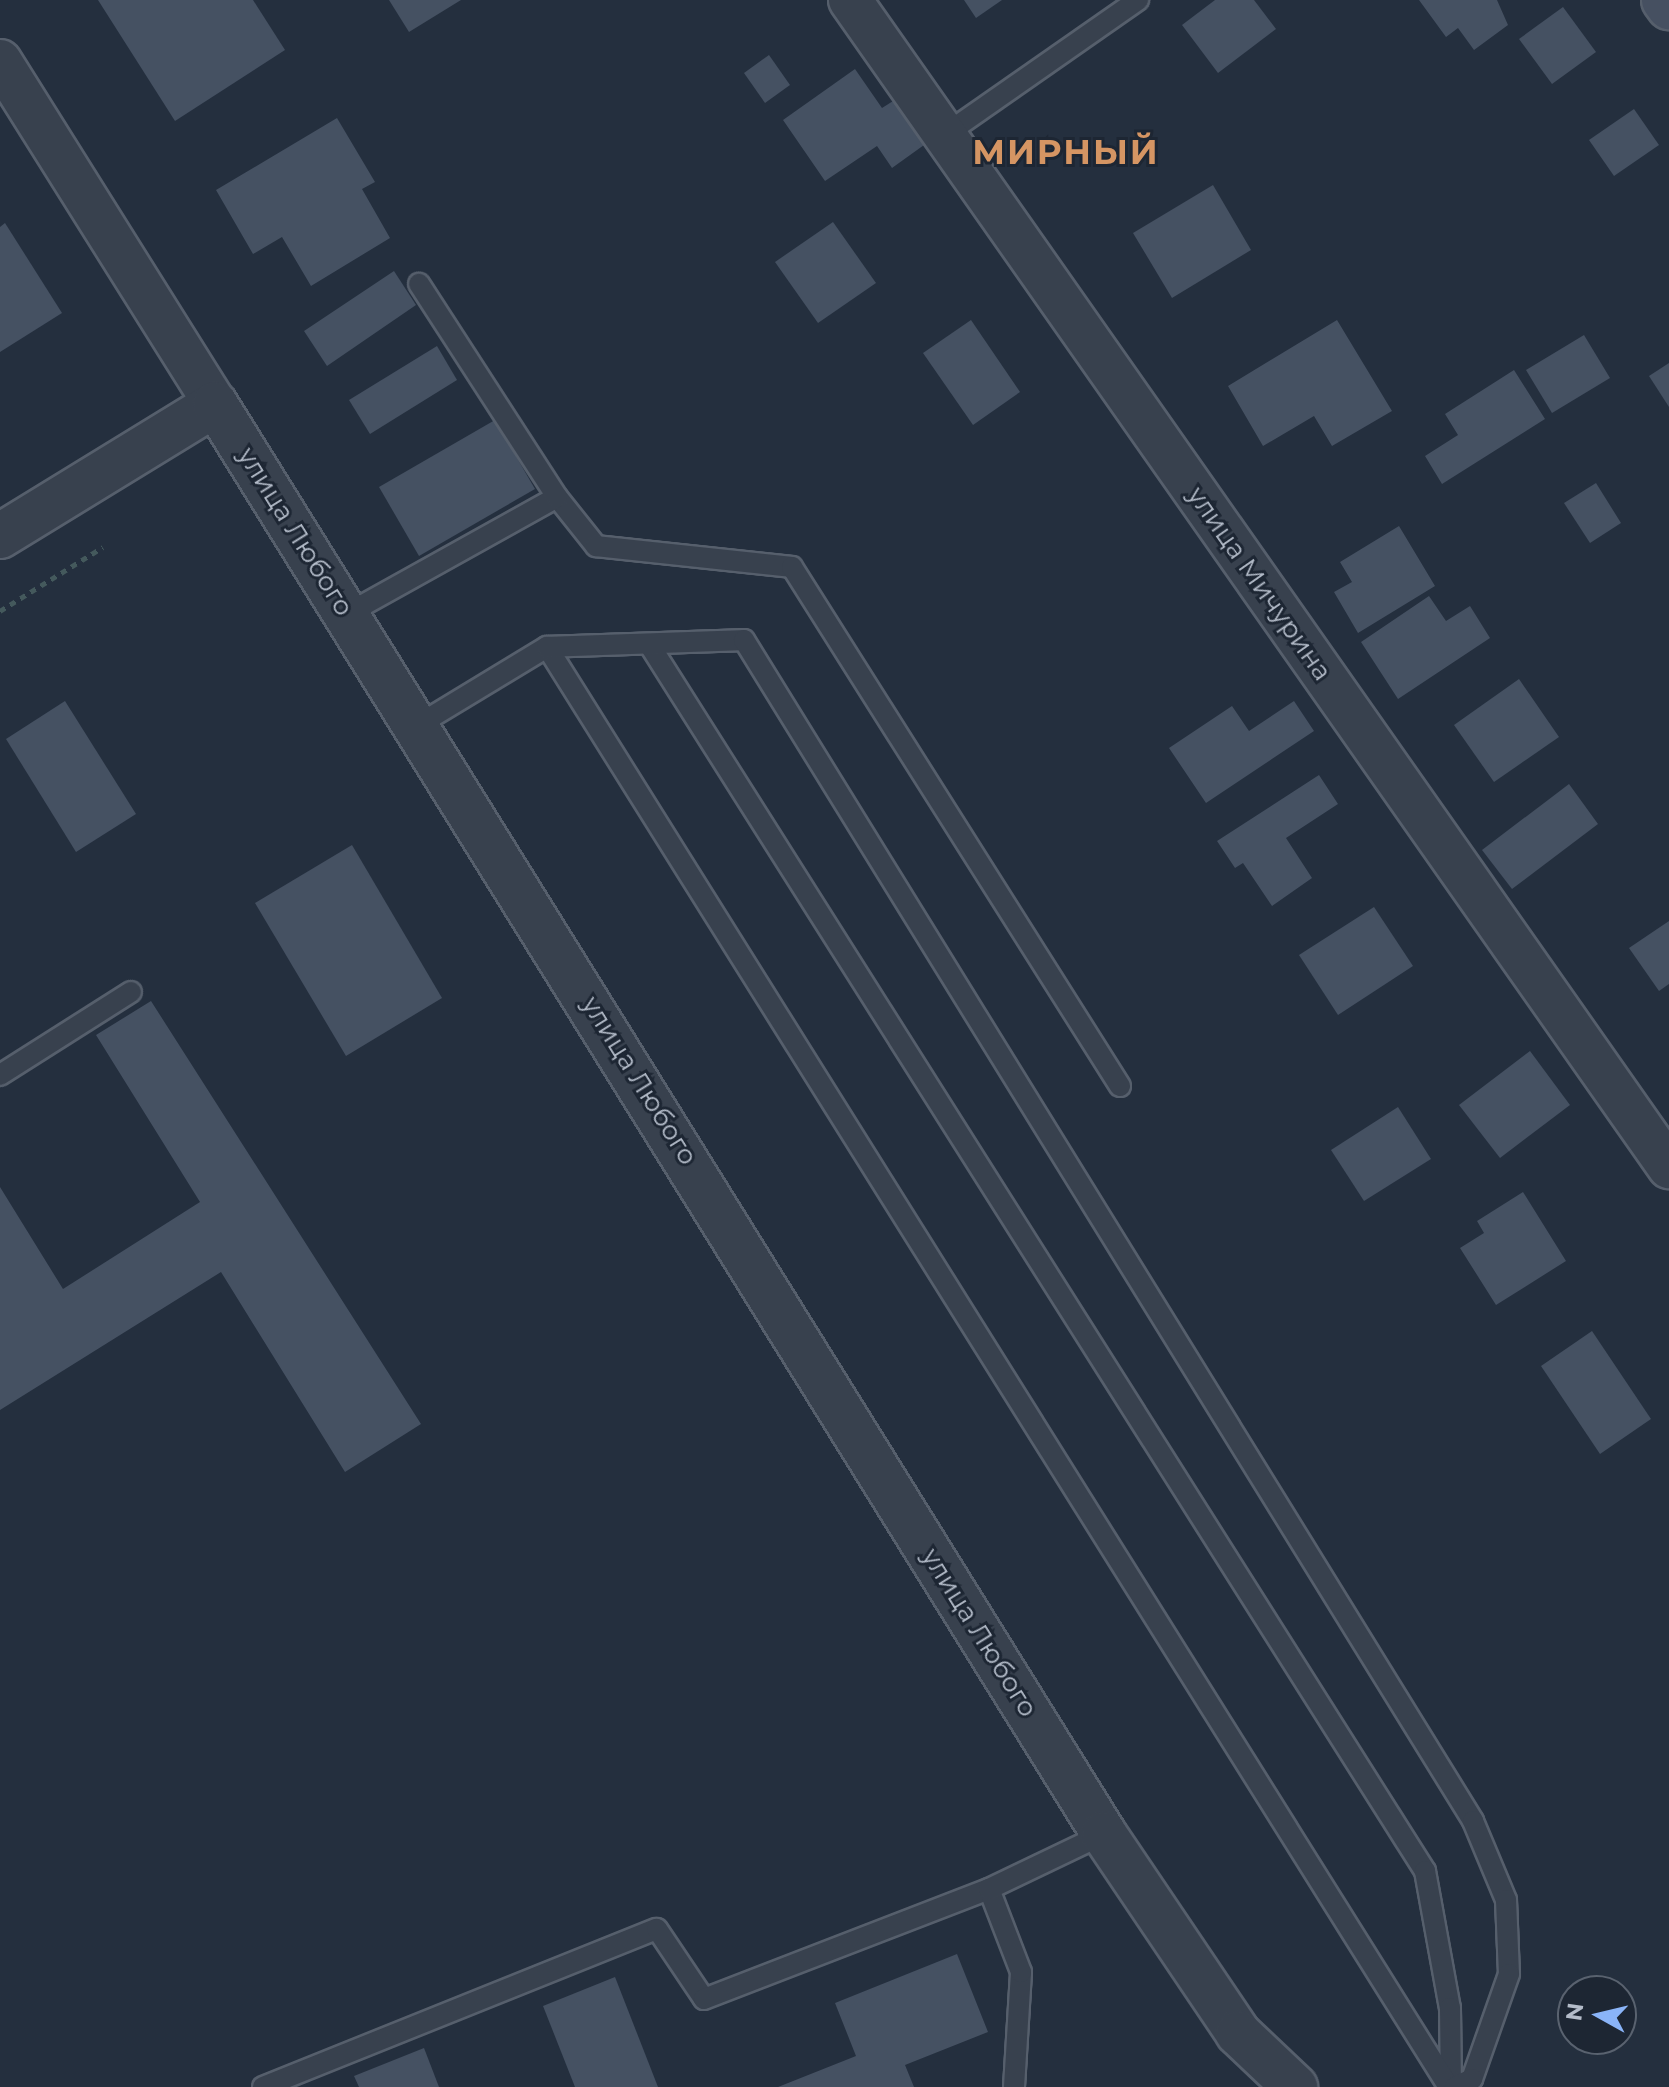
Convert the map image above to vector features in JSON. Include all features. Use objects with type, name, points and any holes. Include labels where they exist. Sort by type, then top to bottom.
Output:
[{"type":"main road","points":[[1664,0],[1669,7]]},
{"type":"street","name":"улица Мичурина","points":[[850,0],[1669,1167]]},
{"type":"street","name":"улица Любого","points":[[0,61],[418,725],[1104,1834],[1238,2033],[1295,2087]]},
{"type":"street","points":[[0,536],[215,404]]},
{"type":"lane","points":[[943,136],[1138,0]]},
{"type":"lane","points":[[419,284],[557,497],[596,546],[792,567],[1120,1086]]},
{"type":"lane","points":[[347,614],[557,497]]},
{"type":"lane","points":[[418,725],[547,647],[744,640],[1473,1821],[1506,1900],[1509,1974],[1472,2079],[1452,2087]]},
{"type":"lane","points":[[649,644],[1425,1871],[1450,2008],[1452,2087]]},
{"type":"lane","points":[[547,647],[1452,2087]]},
{"type":"lane","points":[[0,1075],[131,992]]},
{"type":"lane","points":[[263,2087],[657,1929],[704,1999],[989,1889],[1104,1834]]},
{"type":"lane","points":[[989,1889],[1021,1972],[1014,2087]]},
{"type":"path","points":[[0,611],[103,547]]},
{"type":"building","points":[[98,0],[253,0],[285,50],[175,121]]},
{"type":"building","points":[[389,0],[461,0],[409,32]]},
{"type":"building","points":[[964,0],[1002,0],[976,18]]},
{"type":"building","points":[[1215,0],[1254,0],[1276,29],[1218,73],[1182,25]]},
{"type":"building","points":[[1419,0],[1497,0],[1508,25],[1474,50],[1458,28],[1446,37]]},
{"type":"building","points":[[1563,7],[1596,52],[1552,84],[1519,39]]},
{"type":"building","points":[[769,55],[790,85],[765,103],[744,73]]},
{"type":"building","points":[[855,69],[882,108],[901,96],[931,140],[892,168],[877,146],[825,181],[783,120]]},
{"type":"building","points":[[1634,109],[1659,145],[1614,176],[1589,140]]},
{"type":"building","points":[[337,118],[375,182],[362,189],[390,238],[311,286],[282,237],[253,254],[216,190]]},
{"type":"building","points":[[1213,185],[1251,250],[1172,298],[1133,233]]},
{"type":"building","points":[[833,222],[876,283],[818,323],[775,262]]},
{"type":"building","points":[[5,223],[62,313],[0,352],[0,227]]},
{"type":"building","points":[[394,271],[416,305],[327,366],[304,331]]},
{"type":"building","points":[[971,320],[1020,392],[973,425],[923,353]]},
{"type":"building","points":[[1337,320],[1392,411],[1332,446],[1314,416],[1263,446],[1228,386]]},
{"type":"building","points":[[1584,335],[1610,378],[1552,413],[1526,370]]},
{"type":"building","points":[[437,346],[457,380],[370,434],[349,400]]},
{"type":"building","points":[[1669,363],[1669,407],[1649,376]]},
{"type":"building","points":[[1514,370],[1545,419],[1442,484],[1425,456],[1458,435],[1445,414]]},
{"type":"building","points":[[495,420],[535,489],[419,556],[379,487]]},
{"type":"building","points":[[1596,483],[1621,523],[1590,543],[1564,503]]},
{"type":"building","points":[[1399,526],[1435,586],[1358,633],[1334,592],[1352,582],[1340,562]]},
{"type":"building","points":[[1429,596],[1446,621],[1470,606],[1490,638],[1398,699],[1361,642]]},
{"type":"building","points":[[1519,679],[1559,737],[1494,782],[1454,725]]},
{"type":"building","points":[[65,701],[136,814],[76,852],[6,739]]},
{"type":"building","points":[[1294,701],[1314,731],[1206,803],[1169,748],[1232,706],[1249,731]]},
{"type":"building","points":[[1319,775],[1338,804],[1286,838],[1312,878],[1272,906],[1243,863],[1235,868],[1217,841]]},
{"type":"building","points":[[1569,784],[1598,824],[1512,889],[1482,850]]},
{"type":"building","points":[[352,845],[442,998],[346,1056],[255,903]]},
{"type":"building","points":[[1374,907],[1413,966],[1338,1015],[1299,955]]},
{"type":"building","points":[[1669,921],[1669,984],[1659,991],[1629,948]]},
{"type":"building","points":[[151,1001],[421,1424],[345,1472],[221,1272],[0,1410],[0,1187],[63,1289],[200,1202],[96,1035]]},
{"type":"building","points":[[1530,1051],[1570,1105],[1500,1158],[1459,1105]]},
{"type":"building","points":[[1398,1107],[1431,1159],[1364,1201],[1331,1150]]},
{"type":"building","points":[[1523,1192],[1566,1261],[1496,1305],[1460,1248],[1484,1233],[1477,1221]]},
{"type":"building","points":[[1592,1331],[1651,1419],[1600,1454],[1541,1366]]},
{"type":"building","points":[[957,1954],[988,2032],[905,2065],[914,2087],[778,2087],[856,2056],[835,2003]]},
{"type":"building","points":[[615,1977],[658,2087],[575,2087],[543,2006]]},
{"type":"building","points":[[424,2048],[439,2087],[359,2087],[354,2076]]},
{"type":"district","name":"МИРНЫЙ","points":[[1066,153]]}]
